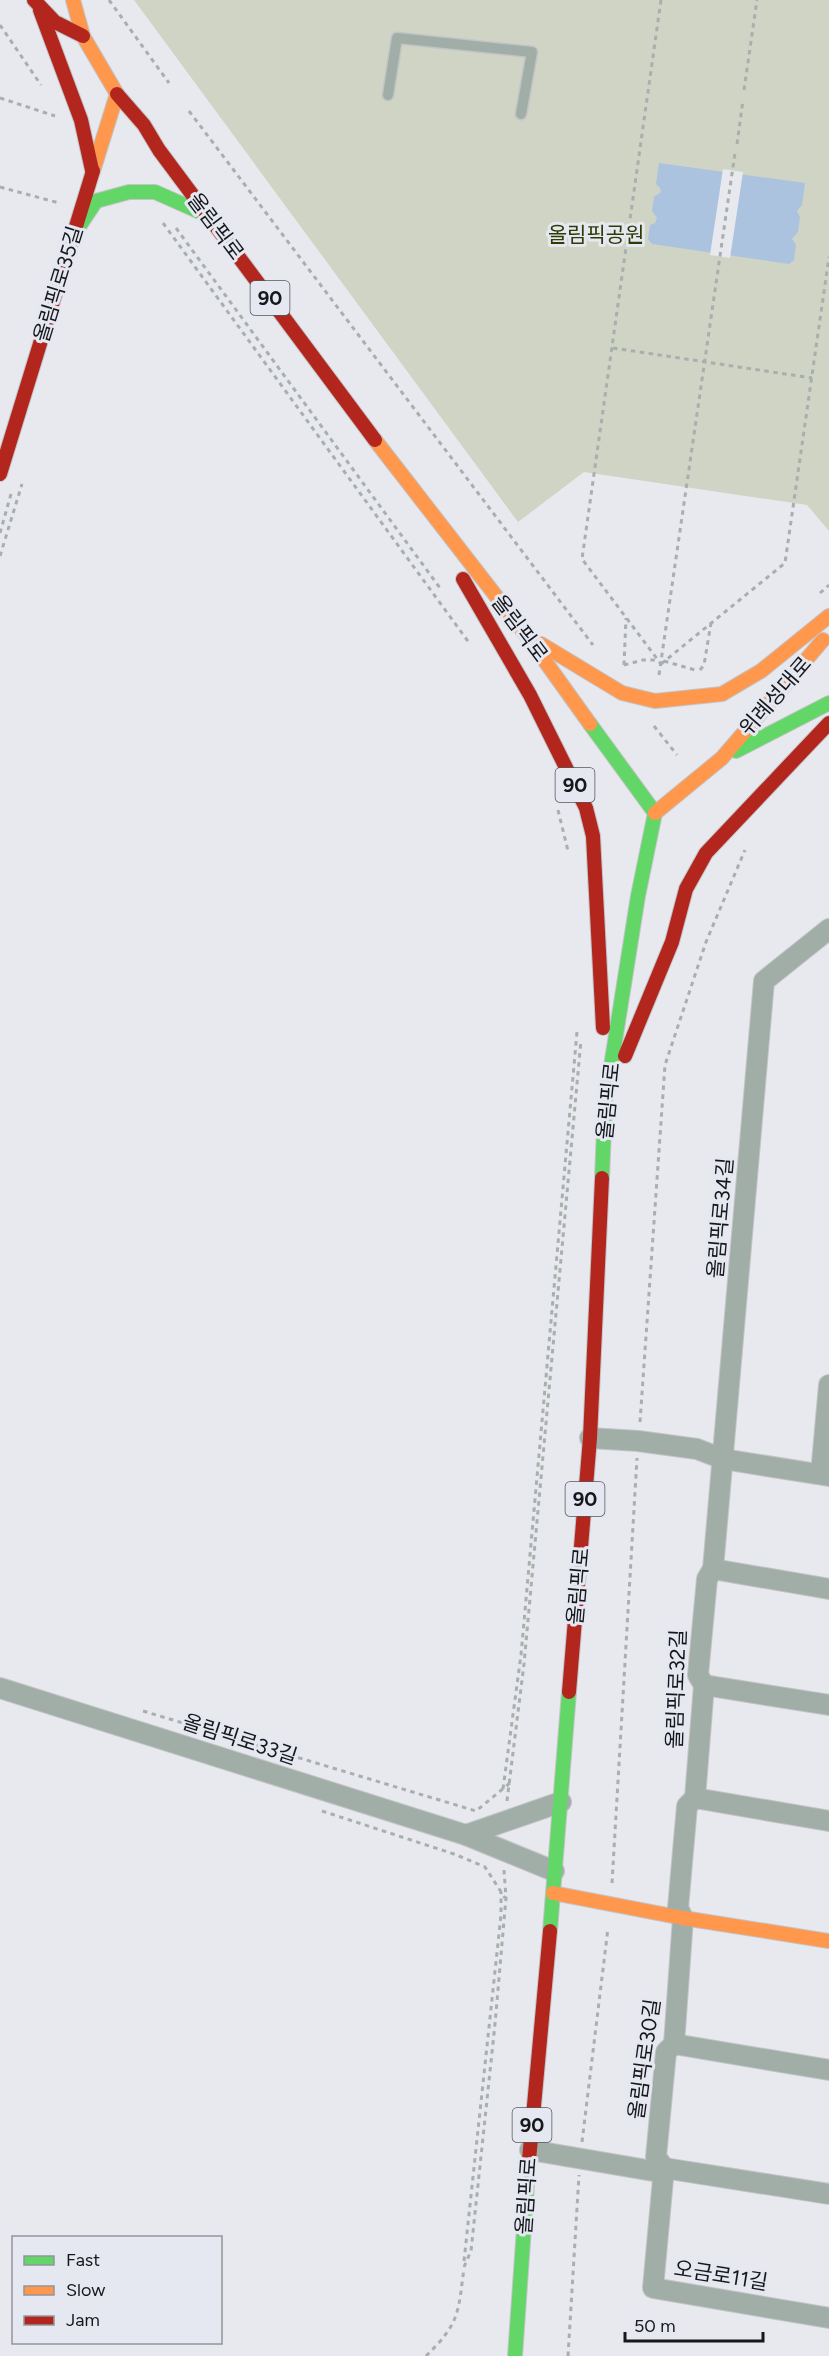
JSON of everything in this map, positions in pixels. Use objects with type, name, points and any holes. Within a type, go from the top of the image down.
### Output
[{"type":"main road","name":"올림픽로","points":[[73,0],[83,36],[117,94],[144,125],[159,150],[421,502],[527,636],[655,813],[638,896],[605,1104],[590,1438],[530,2150],[515,2356]]},
{"type":"main road","points":[[37,5],[54,23],[83,36]]},
{"type":"main road","points":[[37,5],[81,120],[92,170]]},
{"type":"main road","name":"올림픽로35길","points":[[0,474],[7,423],[72,237],[117,94]]},
{"type":"main road","points":[[72,237],[96,201],[129,192],[155,192],[209,216]]},
{"type":"main road","name":"90","points":[[421,502],[475,602],[530,695],[586,808],[593,836],[605,1104]]},
{"type":"main road","points":[[527,636],[622,693],[655,701],[722,694],[761,671],[829,616]]},
{"type":"main road","name":"위례성대로","points":[[655,813],[722,758],[829,633]]},
{"type":"main road","name":"위례성대로","points":[[722,758],[829,704]]},
{"type":"main road","points":[[605,1104],[672,942],[686,889],[706,853],[829,723]]},
{"type":"main road","points":[[553,1893],[683,1918],[829,1941]]},
{"type":"street","name":"올림픽로34길","points":[[723,1459],[764,981],[828,932]]},
{"type":"street","points":[[590,1438],[638,1441],[697,1449],[723,1459],[825,1475],[829,1385]]},
{"type":"street","name":"올림픽로32길","points":[[683,1918],[678,1908],[687,1806],[695,1798],[704,1685],[698,1675],[706,1579],[712,1569],[723,1459]]},
{"type":"street","points":[[712,1569],[829,1589]]},
{"type":"street","points":[[704,1685],[829,1705]]},
{"type":"street","name":"올림픽로33길","points":[[0,1688],[466,1835],[554,1871]]},
{"type":"street","points":[[695,1798],[829,1821]]},
{"type":"street","points":[[466,1835],[561,1802]]},
{"type":"street","name":"올림픽로30길","points":[[664,2168],[656,2157],[666,2052],[675,2044],[683,1918]]},
{"type":"street","points":[[675,2044],[829,2070]]},
{"type":"street","points":[[530,2150],[653,2171],[664,2168],[829,2194]]},
{"type":"street","name":"오금로11길","points":[[664,2168],[653,2288],[829,2318]]},
{"type":"lane","points":[[388,95],[397,38],[532,52],[520,114]]},
{"type":"path","points":[[109,0],[169,83]]},
{"type":"path","points":[[661,0],[582,559],[661,661]]},
{"type":"path","points":[[744,90],[756,0]]},
{"type":"path","points":[[0,25],[46,92]]},
{"type":"path","points":[[0,98],[60,118]]},
{"type":"path","points":[[736,144],[743,100]]},
{"type":"path","points":[[189,111],[594,647]]},
{"type":"path","points":[[661,661],[735,153]]},
{"type":"path","points":[[0,187],[64,205]]},
{"type":"path","points":[[160,218],[473,648]]},
{"type":"path","points":[[174,225],[446,596]]},
{"type":"path","points":[[661,661],[785,563],[829,257]]},
{"type":"path","points":[[613,348],[812,378]]},
{"type":"path","points":[[812,600],[829,585]]},
{"type":"path","points":[[626,617],[624,664],[643,660],[661,661],[708,673]]},
{"type":"path","points":[[689,678],[704,665],[711,623]]},
{"type":"path","points":[[656,730],[677,755]]},
{"type":"path","points":[[555,800],[568,853]]},
{"type":"path","points":[[568,2356],[580,2158],[611,1904],[638,1441],[665,1065],[706,942],[741,857]]},
{"type":"path","points":[[503,1789],[521,1655],[578,1023]]},
{"type":"path","points":[[505,1821],[524,1664],[582,1035]]},
{"type":"path","points":[[136,1709],[476,1811],[510,1783]]},
{"type":"path","points":[[318,1810],[485,1867],[506,1900]]},
{"type":"path","points":[[464,2267],[471,2251],[495,2024],[506,1900],[502,1850]]},
{"type":"path","points":[[426,2356],[445,2338],[458,2314],[501,1915],[501,1891]]},
{"type":"green space","name":"올림픽공원","points":[[134,0],[829,0],[829,531],[807,505],[584,472],[518,522]]},
{"type":"water","points":[[659,163],[805,183],[802,205],[797,211],[800,217],[798,232],[792,239],[796,245],[794,260],[789,264],[652,244],[648,239],[650,225],[655,223],[657,218],[652,211],[654,197],[661,192],[656,184]]},
{"type":"pier","points":[[723,169],[743,172],[730,258],[710,255]]},
{"type":"traffic: fast","points":[[80,225],[96,201],[129,192],[155,192],[209,216]]},
{"type":"traffic: fast","points":[[736,751],[829,703]]},
{"type":"traffic: fast","points":[[590,724],[655,813],[638,896],[605,1104],[602,1178]]},
{"type":"traffic: fast","points":[[550,1931],[569,1692]]},
{"type":"traffic: fast","points":[[515,2356],[528,2171]]},
{"type":"traffic: slow","points":[[73,0],[83,36]]},
{"type":"traffic: slow","points":[[83,36],[117,94],[93,171]]},
{"type":"traffic: slow","points":[[375,440],[527,636],[590,724]]},
{"type":"traffic: slow","points":[[541,644],[622,693],[655,701],[722,694],[761,671],[829,616]]},
{"type":"traffic: slow","points":[[655,813],[722,758],[823,640]]},
{"type":"traffic: slow","points":[[553,1893],[683,1918],[829,1941]]},
{"type":"traffic: jam","points":[[34,0],[55,22],[83,36]]},
{"type":"traffic: jam","points":[[40,10],[81,120],[92,170]]},
{"type":"traffic: jam","points":[[117,94],[144,125],[159,150],[375,440]]},
{"type":"traffic: jam","points":[[0,474],[93,171]]},
{"type":"traffic: jam","points":[[463,579],[530,695],[586,808],[593,836],[603,1028]]},
{"type":"traffic: jam","points":[[625,1056],[672,942],[686,889],[706,853],[829,723]]},
{"type":"traffic: jam","points":[[569,1692],[590,1438],[602,1178]]},
{"type":"traffic: jam","points":[[528,2171],[550,1931]]}]
